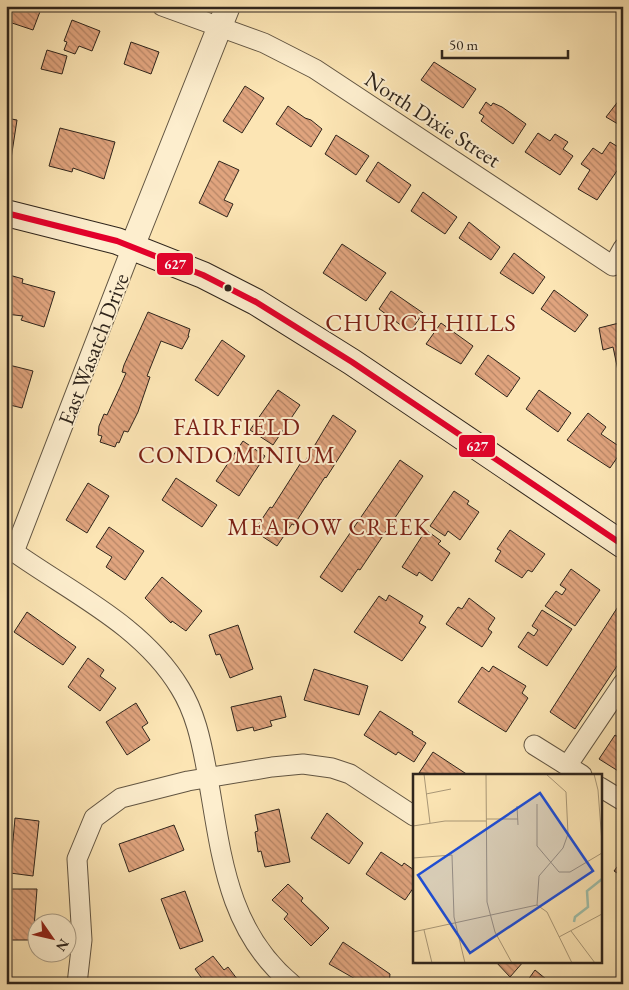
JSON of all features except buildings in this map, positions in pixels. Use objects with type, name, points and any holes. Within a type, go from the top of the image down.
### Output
[{"type":"main road","points":[[6,213],[64,226],[132,247],[203,275],[278,315],[352,362],[623,546]]},
{"type":"street","name":"North Dixie Street","points":[[162,6],[224,16],[264,43],[315,70],[613,266],[623,248]]},
{"type":"street","name":"East Wasatch Drive","points":[[10,555],[224,16]]},
{"type":"street","points":[[10,555],[124,626],[161,660],[180,688],[191,711],[199,735],[226,875],[235,906],[259,949],[273,967],[292,984]]},
{"type":"street","points":[[534,745],[574,770],[623,683]]},
{"type":"street","points":[[77,984],[82,940],[77,859],[94,818],[121,798],[208,778],[291,765],[332,768],[358,778],[413,815]]},
{"type":"street","points":[[602,788],[623,801]]},
{"type":"transit line","name":"627","points":[[6,213],[117,241],[203,275],[256,302],[352,362],[623,545]]},
{"type":"district","name":"CHURCH HILLS","points":[[421,323]]},
{"type":"district","name":"FAIRFIELD CONDOMINIUM","points":[[237,441]]},
{"type":"district","name":"MEADOW CREEK","points":[[329,527]]}]
